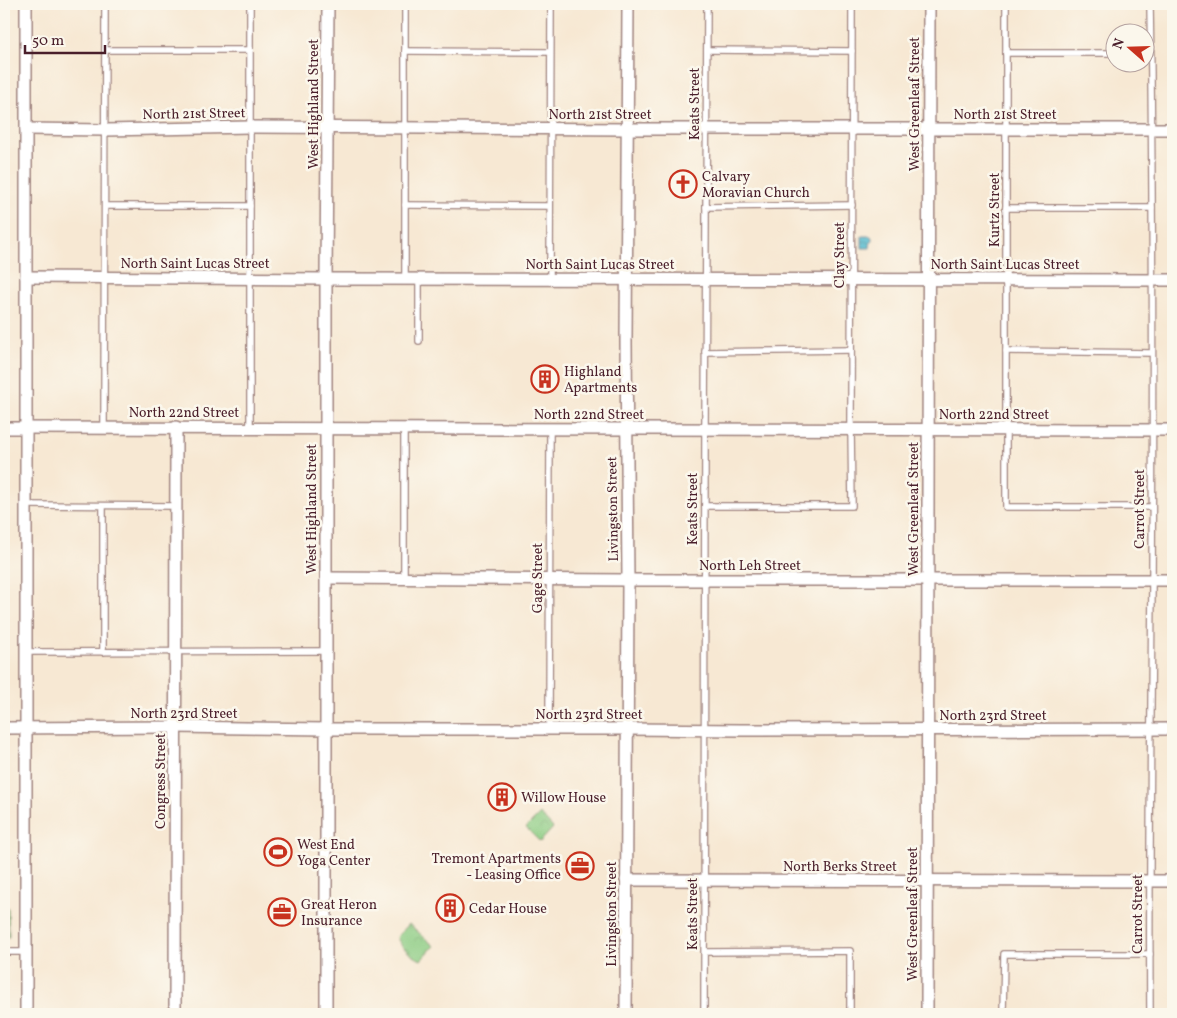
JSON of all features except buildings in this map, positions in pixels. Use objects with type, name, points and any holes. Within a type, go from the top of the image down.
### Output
[{"type":"street","points":[[26,4],[26,1014]]},
{"type":"street","name":"West Highland Street","points":[[326,1014],[328,4]]},
{"type":"street","name":"Livingston Street","points":[[626,1014],[628,4]]},
{"type":"street","name":"West Greenleaf Street","points":[[927,1014],[929,4]]},
{"type":"street","name":"North 21st Street","points":[[26,129],[106,130],[250,127],[1173,129]]},
{"type":"street","name":"North Saint Lucas Street","points":[[26,277],[1173,280]]},
{"type":"street","name":"Congress Street","points":[[175,1014],[176,427]]},
{"type":"street","name":"North 22nd Street","points":[[4,428],[326,427],[1173,430]]},
{"type":"street","name":"North Leh Street","points":[[326,578],[1173,580]]},
{"type":"street","name":"North 23rd Street","points":[[4,728],[1173,730]]},
{"type":"street","name":"North Berks Street","points":[[626,880],[1173,882]]},
{"type":"lane","points":[[104,427],[106,4]]},
{"type":"lane","points":[[250,4],[250,427]]},
{"type":"lane","points":[[405,4],[405,279]]},
{"type":"lane","points":[[550,279],[551,4]]},
{"type":"lane","name":"Keats Street","points":[[704,1014],[704,428],[707,4]]},
{"type":"lane","name":"Clay Street","points":[[705,506],[852,506],[852,4]]},
{"type":"lane","name":"Kurtz Street","points":[[1006,4],[1006,507],[1152,507]]},
{"type":"lane","name":"Carrot Street","points":[[1149,22],[1150,4]]},
{"type":"lane","points":[[106,50],[250,50]]},
{"type":"lane","points":[[707,50],[852,51]]},
{"type":"lane","points":[[405,51],[550,52]]},
{"type":"lane","points":[[1006,53],[1104,53]]},
{"type":"lane","name":"Carrot Street","points":[[1149,72],[1152,208],[1150,1014]]},
{"type":"lane","points":[[405,205],[550,206]]},
{"type":"lane","points":[[105,206],[250,206]]},
{"type":"lane","points":[[706,207],[852,206]]},
{"type":"lane","points":[[1006,208],[1152,208]]},
{"type":"lane","points":[[419,279],[419,341]]},
{"type":"lane","points":[[705,352],[851,350]]},
{"type":"lane","points":[[1006,351],[1152,353]]},
{"type":"lane","points":[[404,428],[404,579]]},
{"type":"lane","name":"Gage Street","points":[[549,729],[550,428]]},
{"type":"lane","points":[[26,505],[176,506]]},
{"type":"lane","points":[[103,506],[103,652]]},
{"type":"lane","points":[[25,652],[326,651]]},
{"type":"lane","points":[[704,952],[850,951],[850,1014]]},
{"type":"lane","points":[[4,952],[26,952]]},
{"type":"lane","points":[[1003,1014],[1004,954],[1150,954]]},
{"type":"green space","points":[[540,814],[553,828],[540,842],[526,828]]},
{"type":"green space","points":[[4,908],[8,908],[9,937],[4,937]]},
{"type":"green space","points":[[409,924],[434,946],[421,960],[407,951],[397,937]]},
{"type":"water","points":[[862,236],[871,236],[870,248],[862,248]]},
{"type":"place","name":"Calvary Moravian Church","points":[[683,184]]},
{"type":"place","name":"Highland Apartments","points":[[545,379]]},
{"type":"place","name":"Willow House","points":[[502,797]]},
{"type":"place","name":"West End Yoga Center","points":[[278,852]]},
{"type":"place","name":"Tremont Apartments - Leasing Office","points":[[580,866]]},
{"type":"place","name":"Cedar House","points":[[450,908]]},
{"type":"place","name":"Great Heron Insurance","points":[[282,912]]}]
